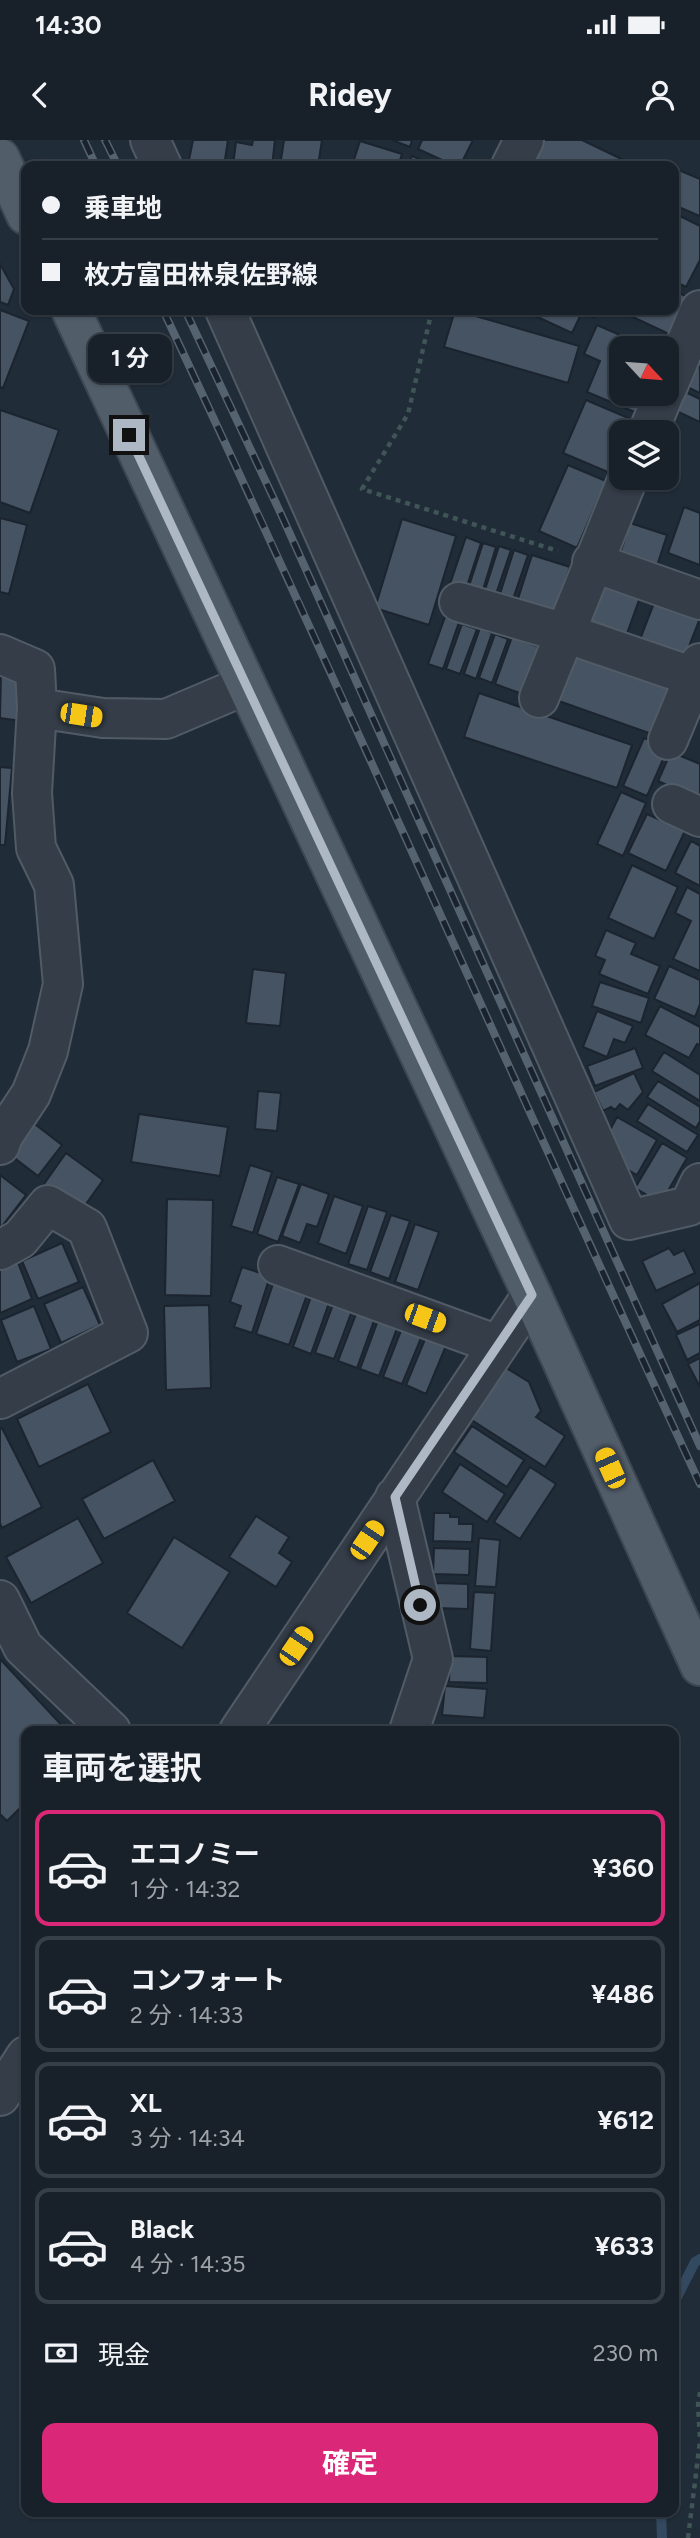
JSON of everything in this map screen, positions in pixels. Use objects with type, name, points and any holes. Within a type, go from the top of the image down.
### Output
[{"type":"main road","points":[[0,158],[21,204]]},
{"type":"main road","points":[[73,315],[532,1295],[700,1666]]},
{"type":"street","points":[[150,140],[160,161]]},
{"type":"street","points":[[514,161],[524,140]]},
{"type":"street","points":[[679,360],[700,310]]},
{"type":"street","points":[[227,315],[629,1220],[696,1206]]},
{"type":"street","points":[[539,698],[623,490]]},
{"type":"street","points":[[592,562],[700,600]]},
{"type":"street","points":[[459,602],[697,670],[668,740]]},
{"type":"street","points":[[0,654],[35,669],[37,708],[32,793],[36,848],[54,884],[63,984],[43,1061],[31,1094],[3,1136],[0,1145]]},
{"type":"street","points":[[37,708],[103,718],[166,719],[246,685]]},
{"type":"street","points":[[0,1250],[20,1240],[48,1205],[87,1228],[128,1333],[3,1388]]},
{"type":"street","points":[[278,1265],[498,1345]]},
{"type":"street","points":[[242,1726],[532,1295]]},
{"type":"street","points":[[395,1497],[433,1659],[411,1726]]},
{"type":"street","points":[[0,1600],[23,1647],[106,1726]]},
{"type":"street","points":[[0,2096],[21,2064]]},
{"type":"path","points":[[431,315],[408,414],[362,489],[592,562]]},
{"type":"path","points":[[688,2538],[700,2440],[700,2392]]},
{"type":"building","points":[[193,140],[228,140],[225,161],[189,160]]},
{"type":"building","points":[[253,140],[275,140],[273,161],[234,161],[236,142],[252,145]]},
{"type":"building","points":[[284,140],[322,140],[319,161],[281,161]]},
{"type":"building","points":[[392,140],[412,140],[410,147]]},
{"type":"building","points":[[422,140],[473,140],[462,161],[444,161],[418,149]]},
{"type":"building","points":[[539,140],[582,140],[626,161],[529,161]]},
{"type":"building","points":[[360,141],[402,154],[400,161],[354,161]]},
{"type":"building","points":[[412,156],[424,161],[410,161]]},
{"type":"building","points":[[679,170],[700,179],[700,216],[679,207]]},
{"type":"building","points":[[679,216],[700,226],[700,260],[686,287],[679,284]]},
{"type":"building","points":[[0,264],[14,289],[8,305],[0,302]]},
{"type":"building","points":[[679,293],[689,298],[671,335],[629,315],[679,315]]},
{"type":"building","points":[[0,310],[29,321],[3,388],[0,387]]},
{"type":"building","points":[[454,315],[472,315],[579,346],[568,383],[444,347]]},
{"type":"building","points":[[533,315],[581,315],[572,333]]},
{"type":"building","points":[[597,325],[622,336],[609,336],[609,401],[587,392],[600,361],[584,354]]},
{"type":"building","points":[[686,361],[700,368],[700,393],[679,383]]},
{"type":"building","points":[[679,389],[700,399],[700,422],[668,407],[679,406]]},
{"type":"building","points":[[586,400],[633,420],[609,420],[609,473],[563,453]]},
{"type":"building","points":[[620,406],[640,406],[637,413]]},
{"type":"building","points":[[0,410],[59,430],[30,513],[0,502]]},
{"type":"building","points":[[568,465],[606,481],[577,548],[539,531]]},
{"type":"building","points":[[684,507],[700,513],[700,565],[668,553]]},
{"type":"building","points":[[0,518],[27,525],[9,594],[0,592]]},
{"type":"building","points":[[402,519],[456,536],[429,625],[375,608]]},
{"type":"building","points":[[630,523],[667,535],[655,572],[618,560]]},
{"type":"building","points":[[466,537],[481,543],[466,589],[450,584]]},
{"type":"building","points":[[483,543],[496,547],[482,593],[468,589]]},
{"type":"building","points":[[499,546],[511,550],[495,597],[484,593]]},
{"type":"building","points":[[514,550],[528,555],[512,602],[499,597]]},
{"type":"building","points":[[532,555],[570,567],[553,616],[516,605]]},
{"type":"building","points":[[602,575],[643,589],[625,639],[584,625]]},
{"type":"building","points":[[658,593],[700,618],[684,659],[639,642]]},
{"type":"building","points":[[445,617],[459,622],[443,669],[428,664]]},
{"type":"building","points":[[462,624],[477,629],[460,674],[446,669]]},
{"type":"building","points":[[480,628],[492,633],[476,679],[464,674]]},
{"type":"building","points":[[495,634],[508,639],[492,683],[479,678]]},
{"type":"building","points":[[512,637],[545,649],[528,696],[495,684]]},
{"type":"building","points":[[573,654],[677,690],[660,737],[556,700]]},
{"type":"building","points":[[1,670],[29,674],[21,721],[0,718]]},
{"type":"building","points":[[479,693],[632,745],[617,788],[464,737]]},
{"type":"building","points":[[644,738],[668,748],[647,796],[623,786]]},
{"type":"building","points":[[671,752],[700,764],[700,800],[658,781]]},
{"type":"building","points":[[0,767],[12,768],[5,845],[0,845]]},
{"type":"building","points":[[621,792],[646,803],[623,856],[597,844]]},
{"type":"building","points":[[647,814],[685,831],[666,871],[628,853]]},
{"type":"building","points":[[691,841],[700,846],[700,886],[675,873]]},
{"type":"building","points":[[632,865],[678,887],[654,939],[608,918]]},
{"type":"building","points":[[687,887],[700,894],[700,971],[673,959],[691,921],[675,913]]},
{"type":"building","points":[[606,930],[636,943],[631,954],[660,966],[648,994],[599,974],[605,960],[595,956]]},
{"type":"building","points":[[669,966],[700,980],[700,1004],[695,1017],[654,999]]},
{"type":"building","points":[[253,969],[286,973],[280,1026],[246,1023]]},
{"type":"building","points":[[600,982],[649,998],[641,1023],[592,1006]]},
{"type":"building","points":[[660,1006],[700,1027],[700,1045],[697,1044],[689,1058],[645,1035]]},
{"type":"building","points":[[597,1011],[633,1026],[625,1043],[614,1039],[607,1057],[583,1047]]},
{"type":"building","points":[[635,1048],[643,1068],[595,1086],[587,1066]]},
{"type":"building","points":[[664,1052],[700,1075],[700,1101],[652,1071]]},
{"type":"building","points":[[634,1073],[643,1092],[628,1110],[620,1104],[615,1110],[611,1107],[603,1111],[594,1092]]},
{"type":"building","points":[[658,1081],[700,1107],[700,1121],[696,1128],[647,1097]]},
{"type":"building","points":[[258,1091],[281,1093],[277,1131],[255,1129]]},
{"type":"building","points":[[648,1104],[698,1135],[687,1152],[637,1121]]},
{"type":"building","points":[[139,1114],[228,1127],[220,1176],[131,1162]]},
{"type":"building","points":[[617,1117],[657,1140],[637,1175],[616,1163],[604,1141]]},
{"type":"building","points":[[32,1122],[62,1145],[38,1176],[8,1153]]},
{"type":"building","points":[[662,1143],[687,1158],[661,1203],[635,1188]]},
{"type":"building","points":[[66,1153],[103,1180],[81,1211],[44,1184]]},
{"type":"building","points":[[250,1165],[272,1172],[253,1233],[231,1226]]},
{"type":"building","points":[[0,1175],[26,1195],[0,1229]]},
{"type":"building","points":[[277,1177],[299,1184],[278,1242],[257,1234]]},
{"type":"building","points":[[301,1184],[329,1194],[317,1227],[307,1224],[300,1243],[282,1236]]},
{"type":"building","points":[[334,1196],[363,1206],[346,1254],[318,1243]]},
{"type":"building","points":[[167,1199],[213,1200],[211,1296],[165,1295]]},
{"type":"building","points":[[368,1206],[387,1212],[367,1270],[348,1264]]},
{"type":"building","points":[[391,1215],[410,1221],[389,1279],[370,1272]]},
{"type":"building","points":[[415,1224],[439,1232],[418,1290],[395,1282]]},
{"type":"building","points":[[62,1243],[79,1282],[38,1299],[22,1261]]},
{"type":"building","points":[[669,1248],[674,1255],[684,1250],[695,1273],[656,1291],[642,1261]]},
{"type":"building","points":[[17,1260],[32,1299],[0,1313],[0,1268]]},
{"type":"building","points":[[242,1267],[270,1276],[252,1333],[234,1327],[241,1306],[230,1302]]},
{"type":"building","points":[[274,1281],[308,1292],[289,1345],[256,1334]]},
{"type":"building","points":[[700,1283],[700,1320],[677,1332],[662,1304]]},
{"type":"building","points":[[83,1287],[100,1325],[61,1343],[44,1304]]},
{"type":"building","points":[[312,1294],[330,1300],[311,1354],[293,1347]]},
{"type":"building","points":[[334,1302],[353,1308],[334,1359],[315,1353]]},
{"type":"building","points":[[209,1305],[211,1388],[166,1390],[164,1306]]},
{"type":"building","points":[[34,1306],[51,1349],[17,1362],[1,1320]]},
{"type":"building","points":[[358,1309],[376,1315],[357,1368],[338,1361]]},
{"type":"building","points":[[380,1315],[399,1323],[379,1376],[360,1369]]},
{"type":"building","points":[[404,1323],[424,1331],[402,1384],[383,1377]]},
{"type":"building","points":[[700,1324],[700,1353],[687,1360],[676,1335]]},
{"type":"building","points":[[428,1332],[448,1341],[426,1394],[406,1385]]},
{"type":"building","points":[[700,1358],[700,1387],[688,1364]]},
{"type":"building","points":[[500,1364],[529,1382],[541,1411],[536,1417],[565,1436],[545,1467],[467,1417]]},
{"type":"building","points":[[88,1384],[111,1432],[39,1467],[17,1419]]},
{"type":"building","points":[[472,1426],[524,1460],[507,1487],[454,1452]]},
{"type":"building","points":[[2,1428],[42,1507],[2,1528],[0,1429]]},
{"type":"building","points":[[153,1460],[175,1501],[104,1539],[82,1499]]},
{"type":"building","points":[[460,1464],[505,1494],[487,1522],[442,1492]]},
{"type":"building","points":[[530,1467],[556,1484],[520,1539],[494,1522]]},
{"type":"building","points":[[434,1513],[450,1513],[450,1517],[459,1517],[459,1524],[473,1524],[472,1542],[433,1541]]},
{"type":"building","points":[[256,1516],[289,1537],[279,1553],[292,1562],[276,1587],[229,1557]]},
{"type":"building","points":[[78,1518],[103,1563],[31,1603],[6,1557]]},
{"type":"building","points":[[174,1537],[230,1572],[182,1648],[127,1613]]},
{"type":"building","points":[[479,1538],[500,1540],[496,1587],[475,1586]]},
{"type":"building","points":[[434,1548],[470,1549],[469,1575],[433,1574]]},
{"type":"building","points":[[436,1583],[468,1584],[468,1609],[435,1608]]},
{"type":"building","points":[[474,1592],[495,1593],[491,1651],[470,1649]]},
{"type":"building","points":[[450,1656],[487,1657],[487,1683],[449,1682]]},
{"type":"building","points":[[0,1659],[62,1726],[21,1726],[21,1807],[7,1821],[0,1814]]},
{"type":"building","points":[[445,1686],[487,1689],[484,1718],[442,1715]]},
{"type":"waterway","points":[[679,2293],[695,2262],[700,2259]]},
{"type":"waterway","points":[[661,2517],[662,2538]]},
{"type":"railway","points":[[84,140],[94,161]]},
{"type":"railway","points":[[105,140],[116,161]]},
{"type":"railway","points":[[165,315],[700,1484]]},
{"type":"railway","points":[[187,315],[281,514],[700,1446]]},
{"type":"route","points":[[129,435],[532,1295],[395,1497],[420,1605]]}]
